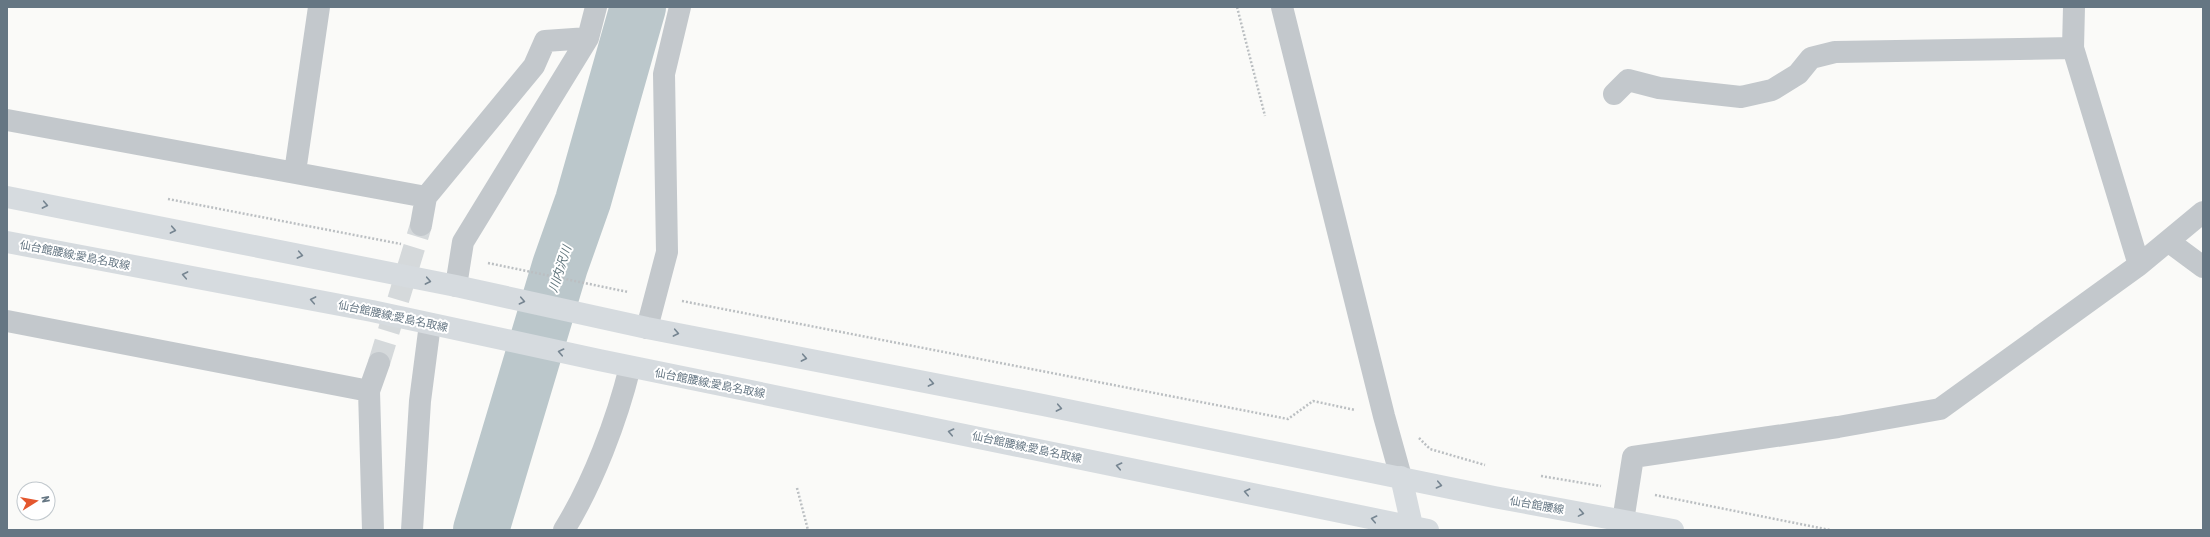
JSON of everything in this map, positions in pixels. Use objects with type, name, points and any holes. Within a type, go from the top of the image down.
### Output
[{"type":"main road","points":[[7,197],[456,286],[647,328],[1401,477],[1418,529]]},
{"type":"main road","name":"仙台館腰線;愛島名取線","points":[[7,242],[372,311],[630,367],[1418,529]]},
{"type":"main road","name":"仙台館腰線","points":[[1401,477],[1673,530]]},
{"type":"street","points":[[295,172],[319,7]]},
{"type":"street","points":[[456,286],[463,242],[588,38],[596,7]]},
{"type":"street","points":[[647,328],[667,252],[664,74],[680,7]]},
{"type":"street","points":[[1282,7],[1384,416],[1401,477]]},
{"type":"street","points":[[2074,7],[2073,48],[2139,265]]},
{"type":"street","points":[[421,225],[426,197],[534,66],[545,41],[588,38]]},
{"type":"street","points":[[1614,94],[1628,80],[1659,88],[1741,97],[1772,90],[1798,74],[1811,58],[1835,52],[2073,48]]},
{"type":"street","points":[[7,120],[426,197]]},
{"type":"street","points":[[1623,521],[1633,457],[1838,427],[1940,409],[2139,265],[2203,212]]},
{"type":"street","points":[[2168,241],[2203,267]]},
{"type":"street","points":[[7,321],[370,391]]},
{"type":"street","points":[[412,530],[420,401],[430,324]]},
{"type":"street","points":[[373,530],[370,391],[379,363]]},
{"type":"street","points":[[564,530],[580,504],[622,399],[630,367]]},
{"type":"path","points":[[1237,7],[1265,116]]},
{"type":"path","points":[[163,198],[406,245]]},
{"type":"path","points":[[460,256],[619,290],[655,295],[1288,419],[1314,401],[1356,410]]},
{"type":"path","points":[[1417,436],[1430,449],[1488,466]]},
{"type":"path","points":[[1534,474],[1628,490],[1830,530]]},
{"type":"path","points":[[797,488],[808,530]]},
{"type":"waterway","name":"川内沢川","points":[[481,530],[560,266],[583,201],[638,7]]},
{"type":"tunnel","points":[[379,363],[421,225]]}]
